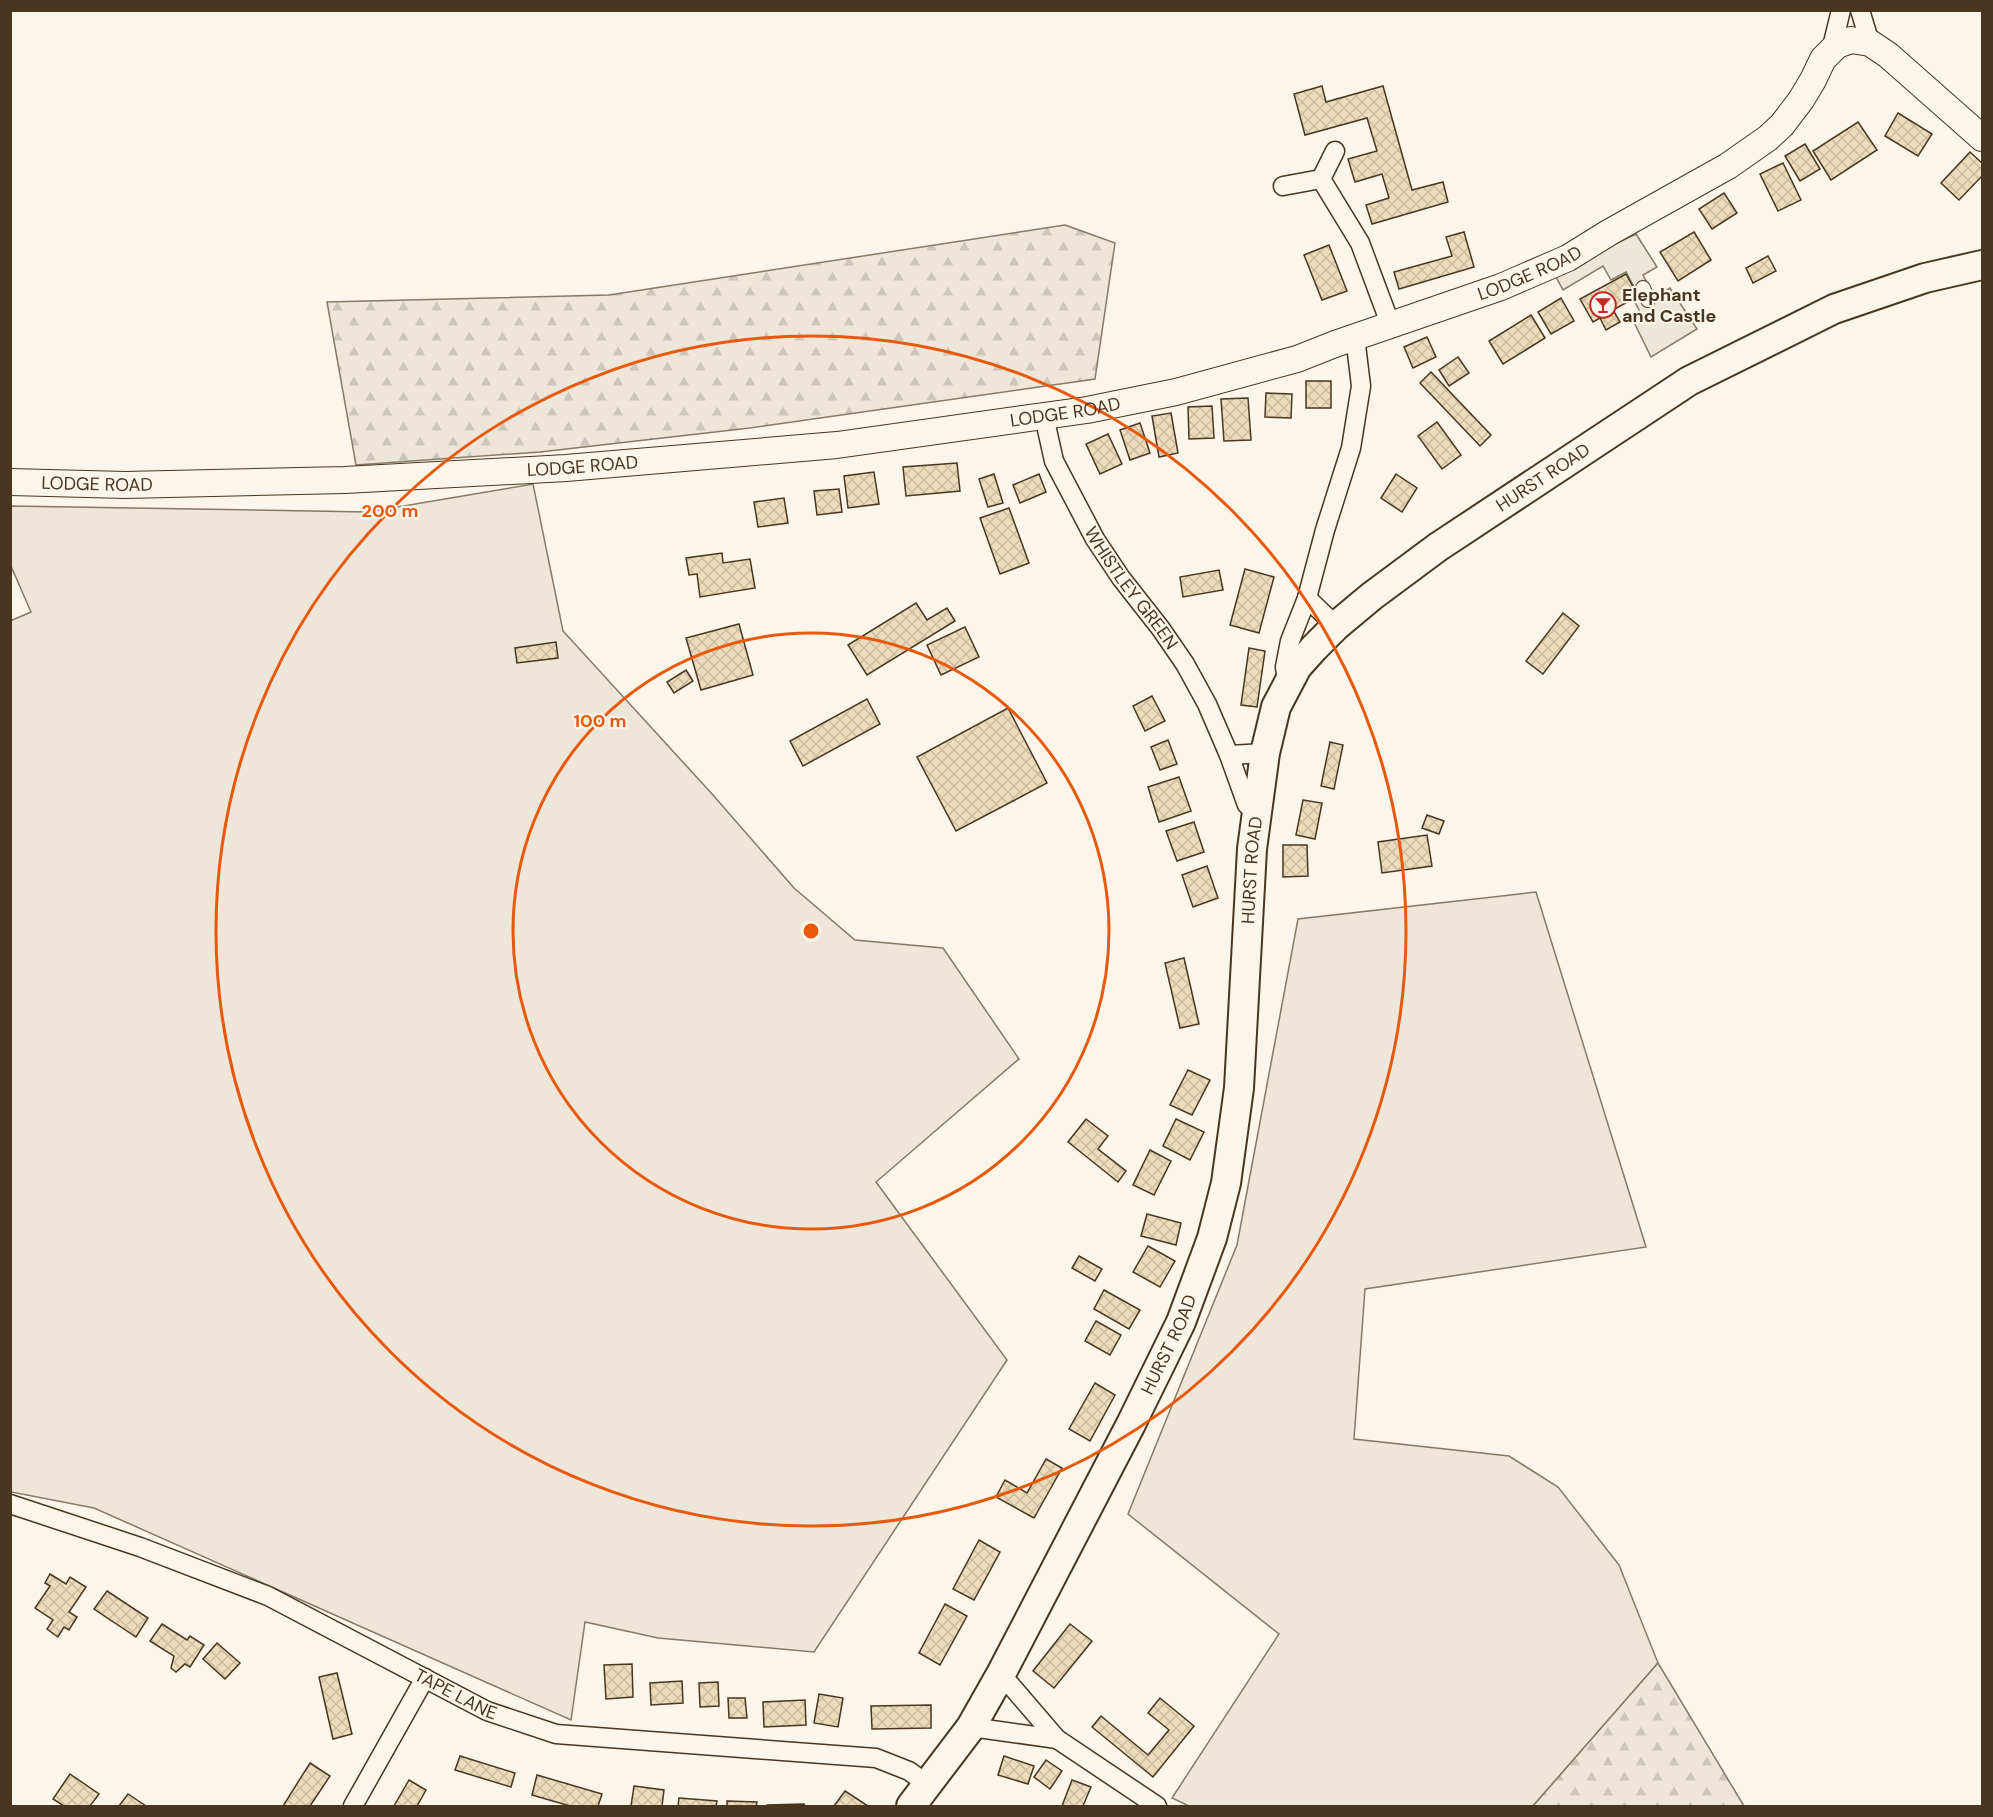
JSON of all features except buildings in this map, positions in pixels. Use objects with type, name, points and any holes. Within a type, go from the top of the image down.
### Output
[{"type":"main road","points":[[1831,51],[1837,45],[1851,40],[1870,43],[1888,55],[1983,138]]},
{"type":"main road","name":"LODGE ROAD","points":[[10,482],[125,485],[310,481],[555,468],[837,445],[1087,410],[1208,384],[1297,359],[1501,287],[1568,258],[1637,216],[1728,166],[1768,138],[1782,125],[1813,80],[1823,59],[1831,51]]},
{"type":"main road","name":"HURST ROAD","points":[[911,1806],[971,1727],[1001,1674],[1131,1424],[1181,1322],[1212,1238],[1226,1183],[1239,1088],[1252,849],[1265,753],[1276,707],[1297,667],[1336,626],[1438,547],[1689,381],[1834,309],[1925,278],[1983,265]]},
{"type":"street","points":[[1831,51],[1841,10]]},
{"type":"street","points":[[1860,10],[1870,43]]},
{"type":"street","points":[[1321,179],[1335,151]]},
{"type":"street","points":[[1321,179],[1360,243],[1391,326]]},
{"type":"street","points":[[1284,186],[1321,179]]},
{"type":"street","points":[[1287,684],[1285,667],[1290,641],[1307,598],[1324,530],[1351,448],[1361,386],[1355,337]]},
{"type":"street","name":"WHISTLEY GREEN","points":[[1044,416],[1054,461],[1095,539],[1120,578],[1161,629],[1185,664],[1207,704],[1247,805],[1257,812]]},
{"type":"street","points":[[1307,598],[1336,626]]},
{"type":"street","points":[[1229,755],[1265,753]]},
{"type":"street","name":"TAPE LANE","points":[[10,1504],[140,1547],[268,1596],[487,1711],[556,1734],[876,1758],[909,1771],[927,1784]]},
{"type":"street","points":[[1001,1674],[1057,1739],[1157,1806]]},
{"type":"street","points":[[353,1806],[425,1678]]},
{"type":"street","points":[[971,1727],[1057,1739]]},
{"type":"green space","points":[[1065,225],[1115,243],[1095,379],[750,428],[540,452],[356,465],[327,302],[609,295]]},
{"type":"green space","points":[[533,484],[563,631],[713,795],[794,888],[855,940],[943,948],[1019,1059],[876,1182],[1007,1360],[814,1652],[658,1638],[585,1622],[571,1720],[94,1508],[11,1492],[10,621],[31,612],[11,566],[11,506],[368,512]]},
{"type":"green space","points":[[1536,892],[1646,1247],[1365,1289],[1354,1439],[1509,1456],[1558,1487],[1619,1565],[1658,1663],[1533,1806],[1189,1806],[1172,1798],[1279,1634],[1128,1514],[1237,1245],[1298,919]]},
{"type":"green space","points":[[1658,1663],[1744,1806],[1533,1806]]},
{"type":"shaded area","points":[[1636,234],[1657,267],[1643,275],[1649,286],[1638,294],[1626,272],[1611,280],[1603,266],[1563,290],[1554,273]]},
{"type":"shaded area","points":[[1670,288],[1697,329],[1651,357],[1632,318],[1641,314],[1634,300],[1653,291],[1657,296]]},
{"type":"place","name":"Elephant and Castle","points":[[1603,305]]}]
